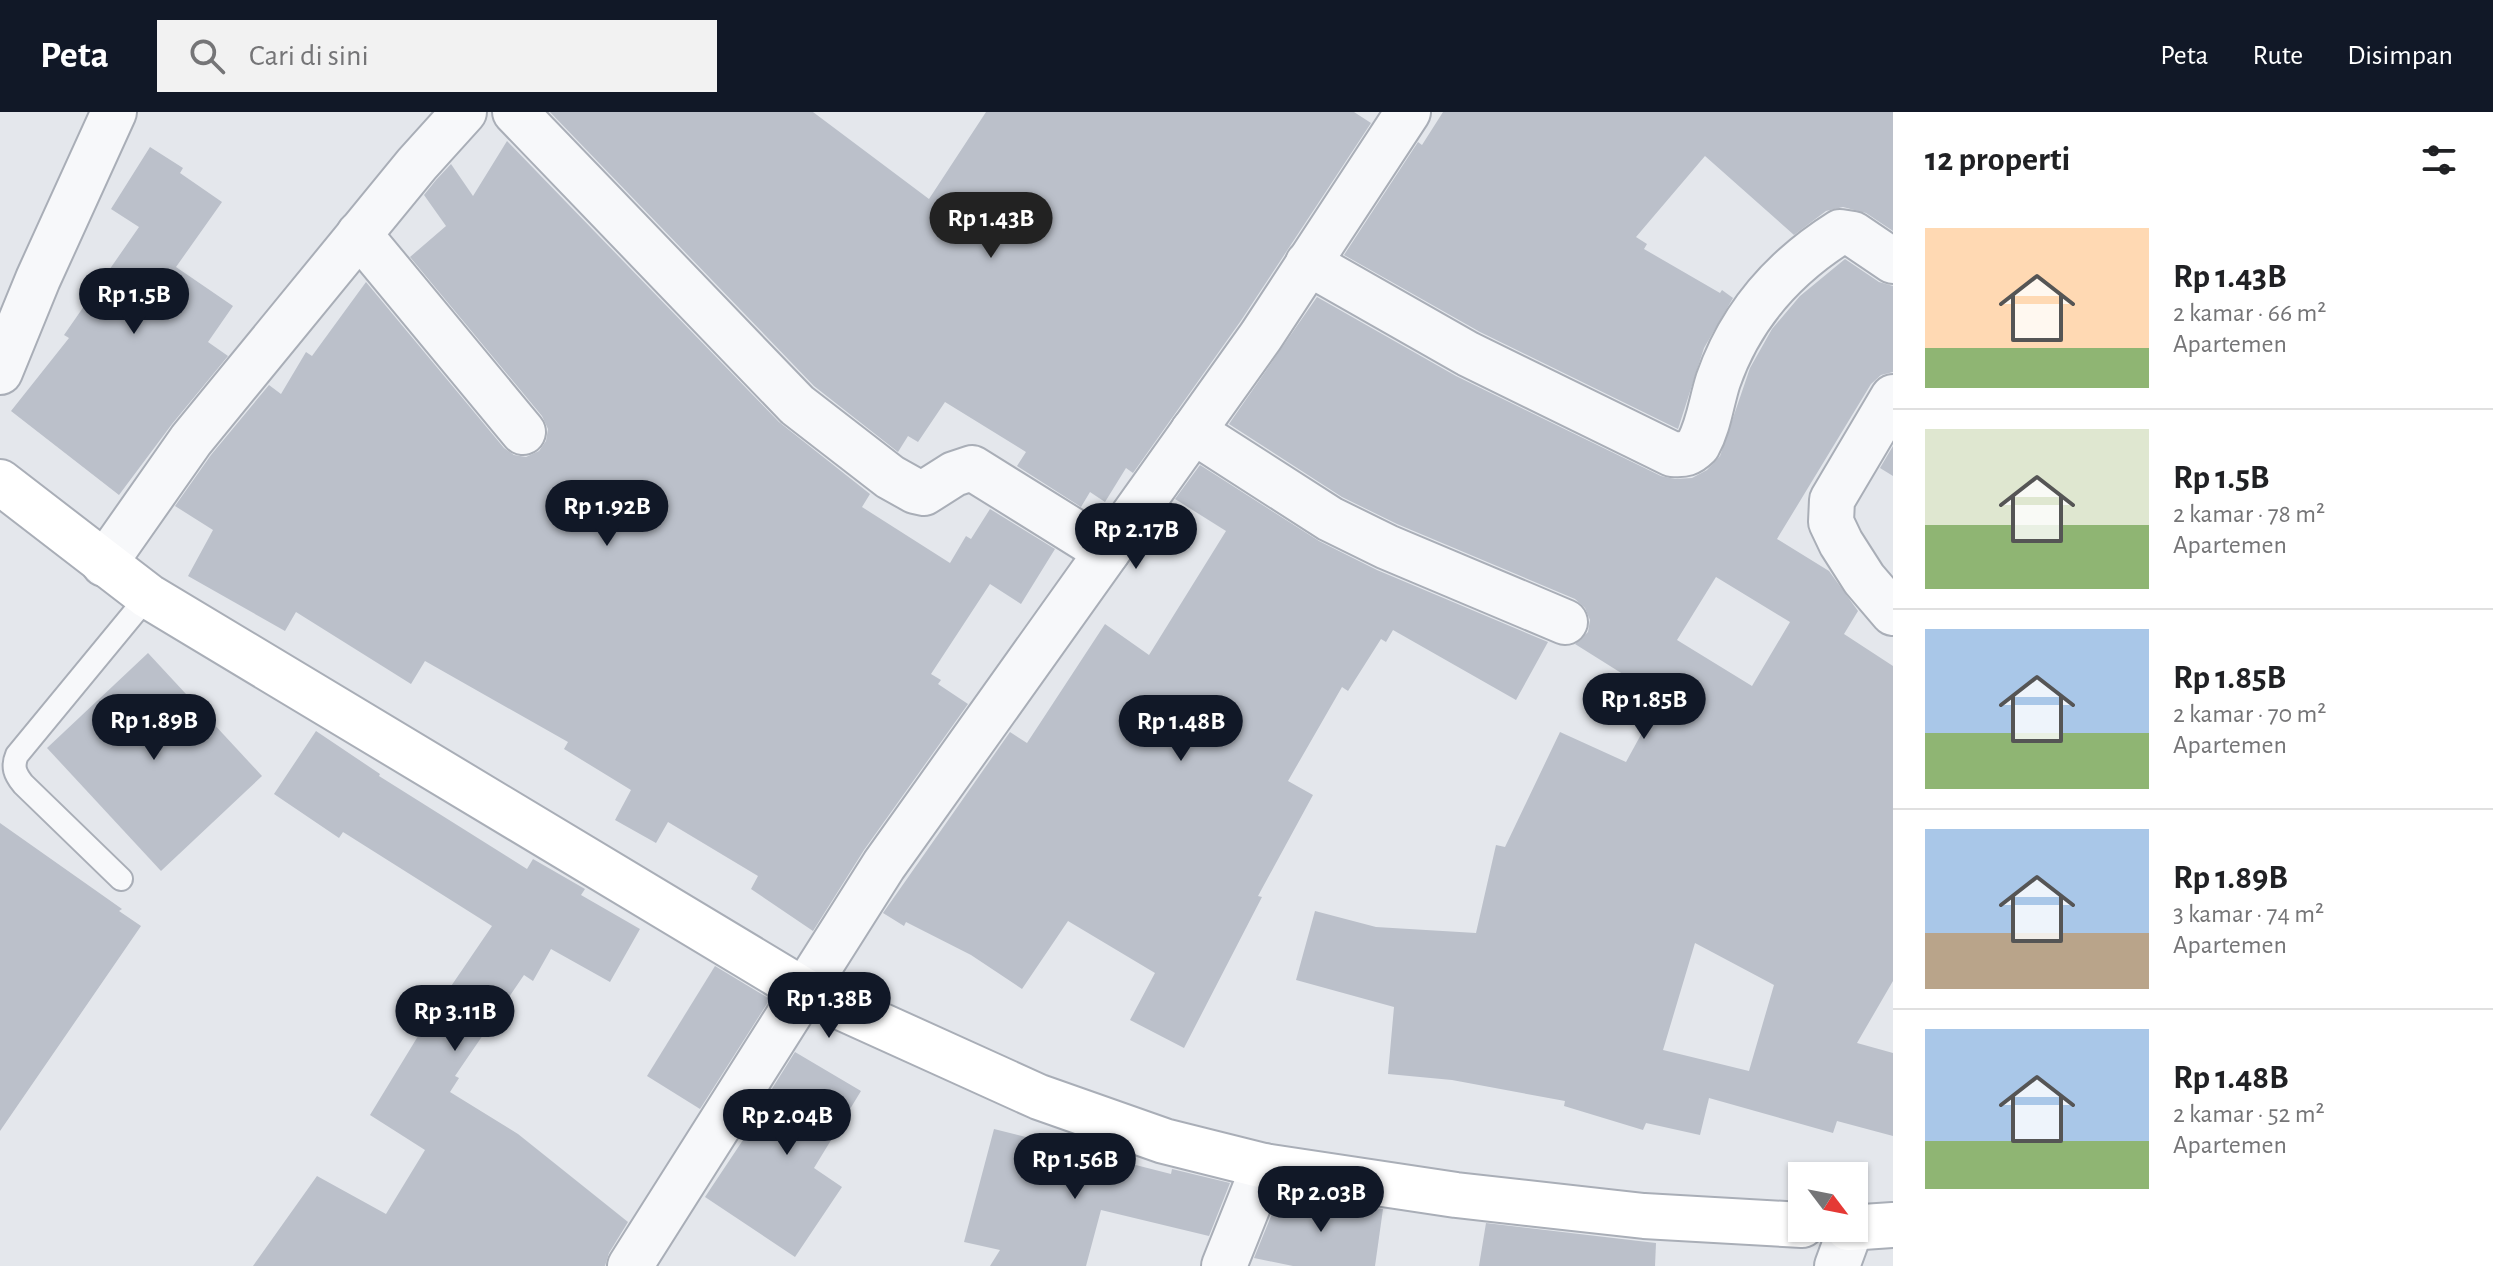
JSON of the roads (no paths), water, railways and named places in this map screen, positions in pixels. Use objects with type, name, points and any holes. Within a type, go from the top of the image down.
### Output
[{"type":"street","points":[[0,372],[38,279],[114,112]]},
{"type":"street","points":[[104,564],[191,440],[359,234],[464,112]]},
{"type":"street","points":[[515,112],[797,405],[890,477],[924,493],[954,474],[972,468],[1107,552]]},
{"type":"street","points":[[630,1266],[884,865],[1261,336],[1408,112]]},
{"type":"street","points":[[1308,263],[1468,354],[1672,454],[1681,455],[1689,454],[1698,445],[1730,352],[1750,315],[1783,274],[1840,232],[1853,234],[1893,261]]},
{"type":"street","points":[[359,234],[523,432]]},
{"type":"street","points":[[1893,397],[1832,500],[1831,522],[1864,579],[1893,613]]},
{"type":"street","points":[[1193,431],[1330,519],[1387,547],[1565,622]]},
{"type":"street","points":[[0,482],[148,596],[805,991],[1039,1097],[1164,1141],[1264,1166],[1456,1195],[1628,1214],[1788,1224]]},
{"type":"street","points":[[1224,1266],[1264,1166]]},
{"type":"street","points":[[1868,1227],[1893,1225]]},
{"type":"street","points":[[1837,1266],[1845,1242]]},
{"type":"lane","points":[[121,879],[23,784],[16,775],[14,765],[17,755],[148,596]]}]
